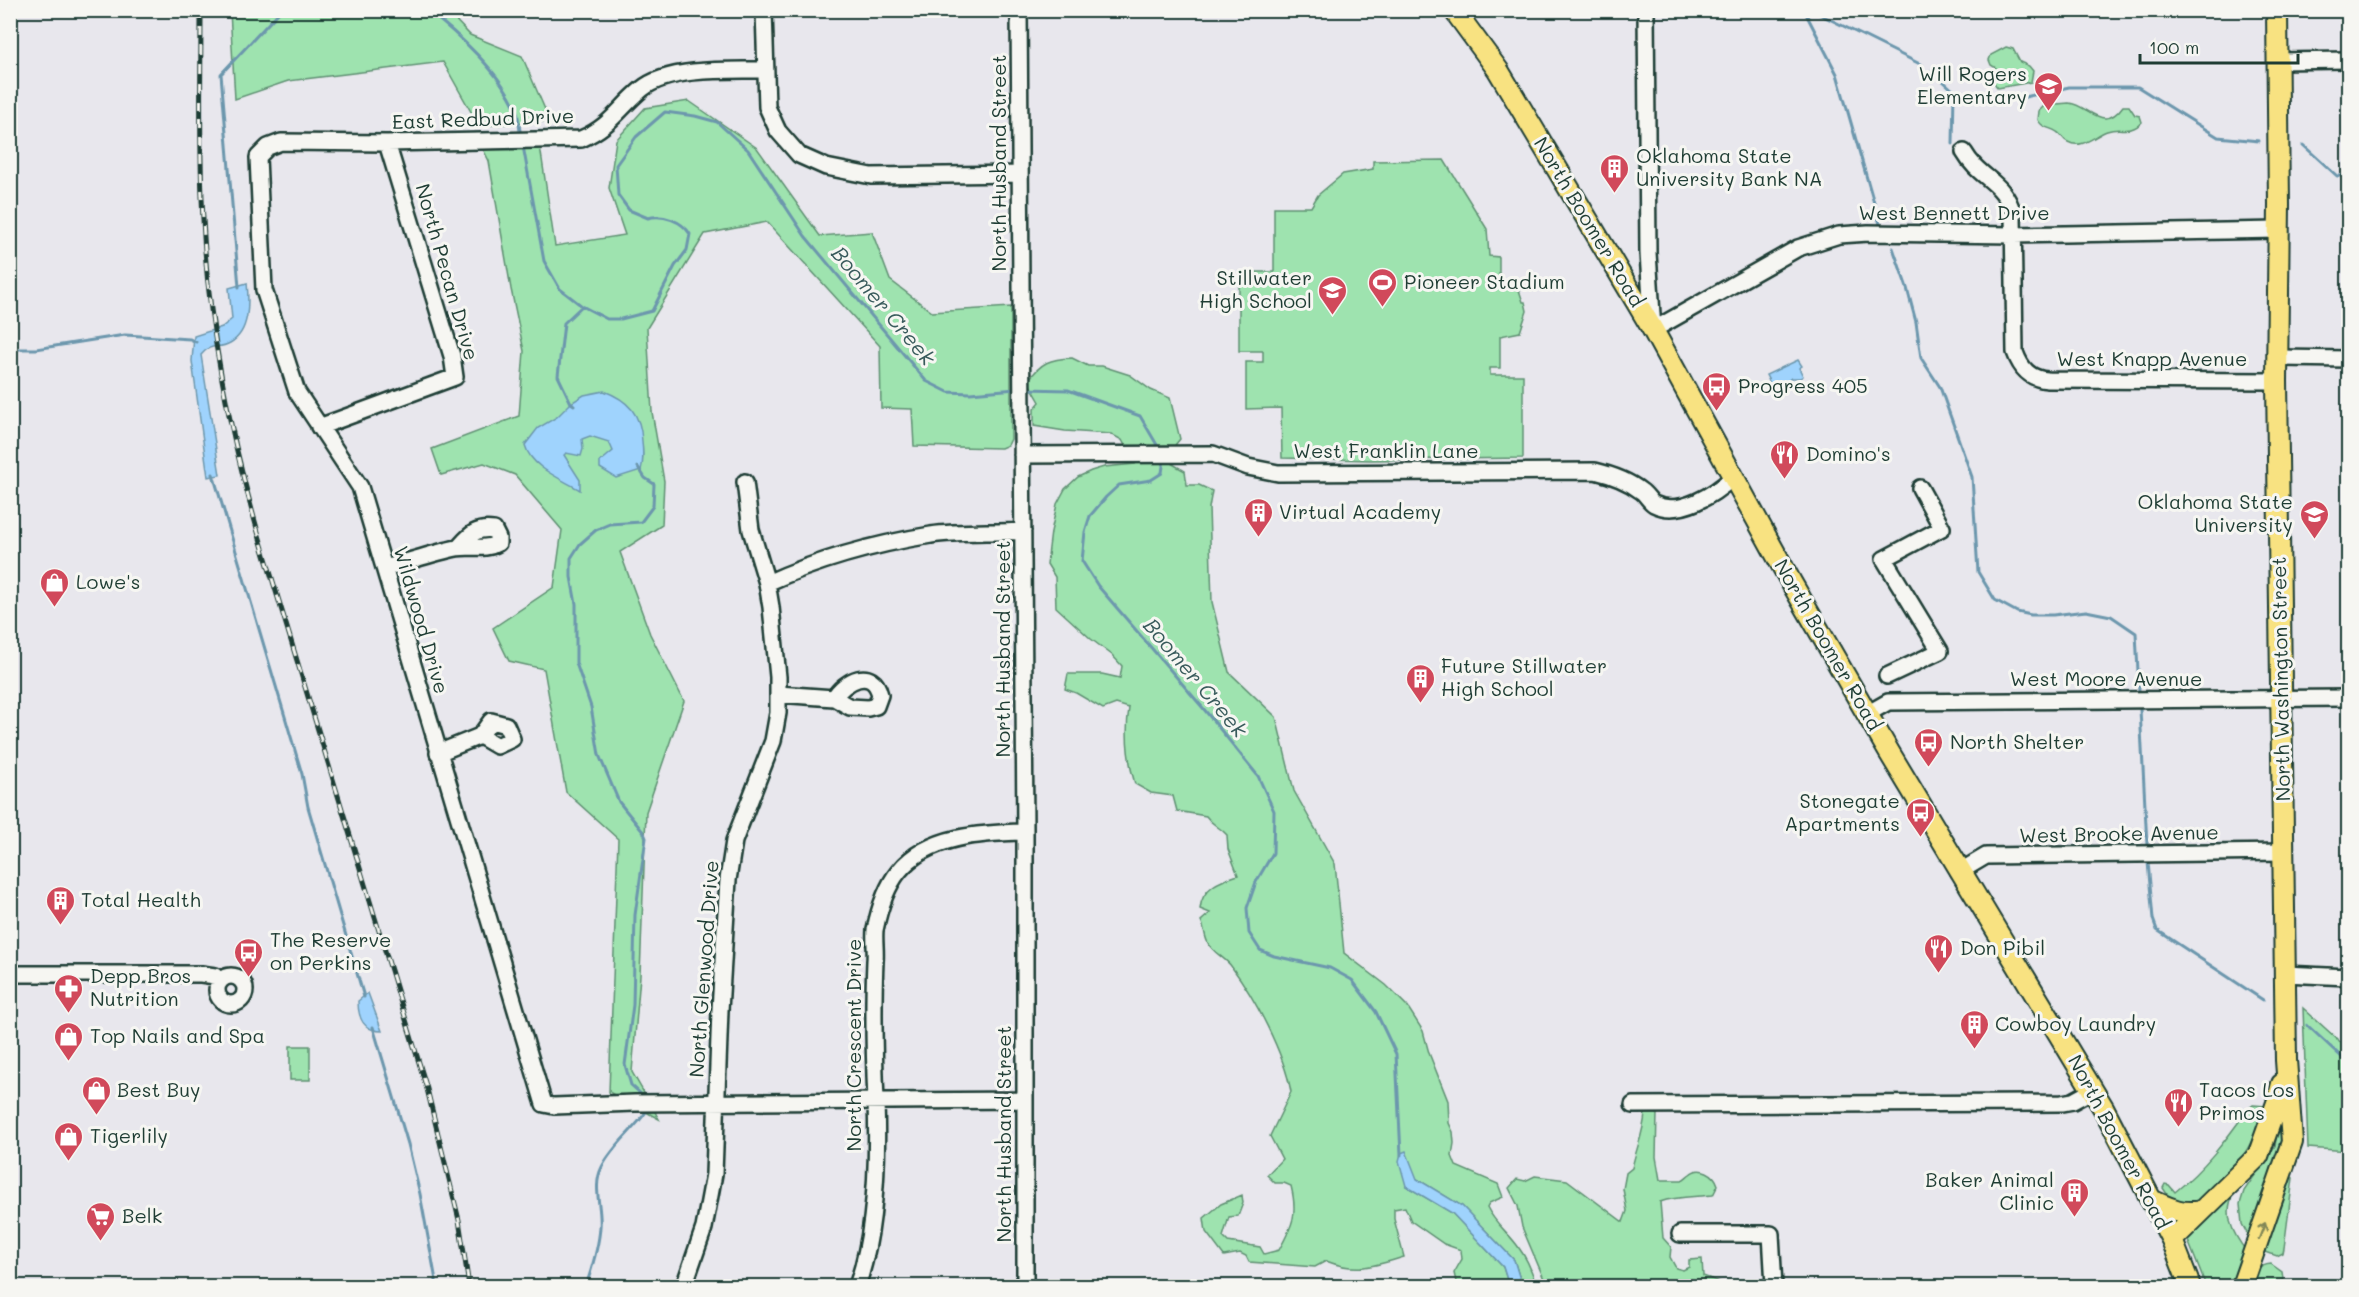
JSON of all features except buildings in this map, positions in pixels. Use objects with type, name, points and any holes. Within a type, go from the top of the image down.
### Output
[{"type":"main road","name":"North Boomer Road","points":[[1454,10],[1498,70],[1653,330],[1867,714],[1908,780],[1959,872],[2093,1090],[2172,1240],[2190,1287]]},
{"type":"main road","name":"North Washington Street","points":[[2242,1287],[2292,1142],[2286,1060],[2277,381],[2277,10]]},
{"type":"main road","name":"North Washington Street","points":[[2172,1240],[2258,1156],[2278,1100],[2286,1060]]},
{"type":"main road","points":[[2151,1200],[2187,1214],[2201,1211]]},
{"type":"street","points":[[764,10],[764,70],[767,107],[778,131],[800,154],[826,167],[871,176],[1020,174]]},
{"type":"street","name":"North Husband Street","points":[[1019,10],[1025,832],[1025,1287]]},
{"type":"street","points":[[1646,10],[1648,253],[1653,330]]},
{"type":"street","points":[[2278,61],[2349,60]]},
{"type":"street","name":"East Redbud Drive","points":[[258,157],[268,147],[281,142],[387,143],[581,139],[599,132],[642,88],[661,78],[711,70],[764,70]]},
{"type":"street","name":"North Pecan Drive","points":[[319,427],[455,377],[452,356],[387,143]]},
{"type":"street","points":[[1964,152],[1976,170],[2005,193],[2013,214],[2013,235]]},
{"type":"street","name":"Wildwood Drive","points":[[258,157],[264,290],[297,392],[360,487],[544,1104],[554,1106],[716,1103]]},
{"type":"street","name":"West Bennett Drive","points":[[1653,330],[1798,248],[1839,235],[1868,233],[2013,235],[2278,230]]},
{"type":"street","name":"West Knapp Avenue","points":[[2013,235],[2015,352],[2021,366],[2029,374],[2049,380],[2277,381]]},
{"type":"street","points":[[2277,358],[2349,359]]},
{"type":"street","name":"West Franklin Lane","points":[[1022,455],[1213,454],[1248,467],[1278,473],[1595,471],[1618,476],[1643,492],[1653,504],[1668,507],[1686,506],[1720,489],[1733,477]]},
{"type":"street","name":"North Glenwood Drive","points":[[684,1287],[704,1228],[714,1174],[720,1010],[728,880],[734,841],[773,741],[778,713],[776,654],[767,583],[751,530],[745,482]]},
{"type":"street","points":[[1887,676],[1940,651],[1884,560],[1942,528],[1920,488]]},
{"type":"street","points":[[767,583],[799,569],[873,547],[932,535],[1023,531]]},
{"type":"street","points":[[384,568],[459,547]]},
{"type":"street","points":[[778,694],[834,698]]},
{"type":"street","name":"West Moore Avenue","points":[[1867,714],[1888,702],[2349,698]]},
{"type":"street","points":[[438,753],[480,736]]},
{"type":"street","name":"North Crescent Drive","points":[[857,1287],[868,1241],[873,1202],[876,1102],[873,1011],[875,931],[887,889],[900,870],[936,845],[977,834],[1025,832]]},
{"type":"street","name":"West Brooke Avenue","points":[[1959,872],[1986,856],[2284,852]]},
{"type":"street","points":[[10,975],[201,974],[215,976],[219,982]]},
{"type":"street","points":[[2285,974],[2349,977]]},
{"type":"street","points":[[1633,1105],[2062,1103],[2073,1101],[2093,1090]]},
{"type":"street","points":[[716,1103],[1025,1100]]},
{"type":"street","points":[[1680,1234],[1771,1234],[1773,1287]]},
{"type":"green space","points":[[230,11],[447,11],[470,35],[522,56],[550,121],[479,126],[443,62],[288,81],[235,99]]},
{"type":"green space","points":[[2006,47],[2013,49],[2020,62],[2029,66],[2033,71],[2031,82],[1998,88],[1994,83],[1996,68],[1989,60],[1991,55]]},
{"type":"green space","points":[[689,101],[757,148],[820,236],[872,232],[890,280],[932,312],[1011,307],[1011,439],[1008,445],[1001,448],[914,446],[912,409],[881,408],[880,346],[767,222],[705,234],[647,328],[652,412],[664,481],[662,525],[620,552],[650,634],[684,701],[646,812],[640,976],[632,1072],[659,1119],[609,1092],[618,839],[566,792],[544,669],[509,661],[493,628],[554,587],[562,530],[515,475],[484,463],[441,475],[432,449],[519,416],[524,351],[489,161],[483,149],[540,146],[555,246],[625,235],[609,188],[616,140],[645,108]]},
{"type":"green space","points":[[2069,103],[2102,118],[2109,118],[2123,106],[2129,106],[2135,115],[2140,116],[2142,122],[2133,128],[2107,131],[2083,143],[2073,144],[2057,132],[2042,125],[2038,120],[2039,111],[2045,105]]},
{"type":"green space","name":"Pioneer Stadium","points":[[1444,160],[1487,229],[1489,256],[1499,257],[1499,286],[1519,290],[1525,302],[1527,311],[1520,332],[1500,336],[1500,368],[1490,368],[1490,375],[1523,375],[1523,458],[1372,460],[1282,458],[1281,408],[1246,409],[1246,362],[1263,362],[1263,351],[1239,351],[1239,272],[1274,272],[1274,207],[1311,207],[1318,195],[1343,174],[1373,169],[1373,161]]},
{"type":"green space","points":[[1072,358],[1088,366],[1102,366],[1130,375],[1151,390],[1170,398],[1180,439],[1170,451],[1169,462],[1185,471],[1187,485],[1199,485],[1212,491],[1209,508],[1212,602],[1229,672],[1276,717],[1294,791],[1335,864],[1344,953],[1386,985],[1407,1006],[1423,1031],[1448,1101],[1449,1123],[1454,1143],[1452,1156],[1456,1166],[1498,1184],[1503,1197],[1489,1203],[1487,1207],[1522,1252],[1536,1286],[1522,1286],[1514,1260],[1462,1206],[1417,1179],[1406,1186],[1452,1213],[1503,1267],[1509,1286],[1457,1286],[1454,1273],[1462,1259],[1461,1250],[1444,1244],[1411,1221],[1405,1207],[1394,1209],[1394,1219],[1404,1257],[1365,1267],[1347,1267],[1326,1261],[1315,1267],[1249,1262],[1246,1256],[1240,1253],[1224,1256],[1206,1232],[1204,1218],[1221,1204],[1242,1195],[1243,1203],[1238,1216],[1229,1217],[1223,1237],[1228,1242],[1260,1247],[1264,1254],[1279,1250],[1293,1219],[1293,1196],[1291,1186],[1275,1183],[1267,1175],[1282,1159],[1270,1136],[1291,1092],[1282,1060],[1259,1010],[1231,966],[1210,946],[1201,921],[1210,913],[1200,909],[1201,901],[1208,890],[1238,875],[1228,849],[1227,835],[1206,816],[1177,811],[1173,796],[1151,793],[1135,784],[1128,746],[1129,708],[1116,704],[1103,709],[1065,689],[1068,674],[1102,674],[1120,678],[1122,666],[1056,607],[1055,577],[1047,564],[1057,504],[1065,489],[1078,477],[1104,467],[1135,464],[1122,440],[1111,434],[1034,426],[1034,409],[1040,402],[1028,381],[1047,363]]},
{"type":"green space","points":[[2303,1008],[2348,1049],[2348,1151],[2308,1148]]},
{"type":"green space","points":[[290,1046],[310,1046],[310,1080],[290,1080]]},
{"type":"green space","points":[[2253,1105],[2266,1106],[2255,1135],[2230,1173],[2196,1205],[2173,1203],[2163,1188],[2165,1184],[2175,1192],[2186,1183]]},
{"type":"green space","points":[[2281,1108],[2283,1155],[2249,1237],[2242,1224],[2240,1204],[2244,1191],[2275,1146]]},
{"type":"green space","points":[[1650,1111],[1657,1113],[1656,1157],[1660,1180],[1682,1180],[1698,1170],[1714,1177],[1718,1185],[1713,1195],[1660,1202],[1663,1238],[1671,1247],[1670,1257],[1676,1268],[1683,1270],[1689,1267],[1689,1260],[1702,1259],[1703,1276],[1720,1282],[1722,1286],[1547,1286],[1522,1227],[1518,1206],[1509,1188],[1517,1179],[1525,1181],[1535,1176],[1567,1180],[1623,1222],[1627,1211],[1623,1189],[1626,1173],[1632,1168],[1642,1134],[1645,1113]]},
{"type":"green space","points":[[2291,1177],[2293,1178],[2284,1248],[2283,1253],[2277,1256],[2263,1251]]},
{"type":"green space","points":[[2235,1191],[2229,1207],[2230,1223],[2247,1252],[2234,1286],[2206,1286],[2187,1238]]},
{"type":"green space","points":[[2271,1264],[2282,1272],[2284,1286],[2251,1286],[2260,1268]]},
{"type":"water","points":[[247,283],[248,308],[241,332],[230,343],[211,347],[201,355],[220,475],[208,477],[192,361],[194,336],[222,327],[232,319],[229,288]]},
{"type":"water","points":[[1798,360],[1802,366],[1799,368],[1803,376],[1791,378],[1780,388],[1772,387],[1766,375]]},
{"type":"water","points":[[604,391],[620,399],[632,409],[636,416],[641,431],[642,466],[641,470],[616,478],[600,468],[600,462],[613,451],[609,442],[590,436],[582,439],[581,456],[566,453],[564,455],[580,480],[580,490],[540,466],[528,453],[525,445],[538,428],[557,417],[571,403],[584,395]]},
{"type":"water","points":[[368,993],[382,1031],[366,1026],[359,1013],[358,1001]]},
{"type":"water","points":[[1406,1151],[1417,1179],[1462,1206],[1514,1260],[1522,1286],[1509,1286],[1503,1267],[1452,1213],[1406,1186],[1399,1161],[1401,1153]]},
{"type":"waterway","points":[[239,287],[221,74],[281,10]]},
{"type":"waterway","name":"Boomer Creek","points":[[427,10],[465,42],[500,81],[516,109],[521,136]]},
{"type":"waterway","points":[[1804,10],[1837,74],[1880,224]]},
{"type":"waterway","points":[[1811,10],[1922,65]]},
{"type":"waterway","points":[[1932,71],[1954,91],[1953,144]]},
{"type":"waterway","points":[[1954,91],[2012,100],[2069,87],[2138,87],[2218,137],[2259,141]]},
{"type":"waterway","name":"Boomer Creek","points":[[523,146],[544,261],[560,289],[582,306],[607,319],[621,319],[652,311],[675,266],[687,250],[690,234],[682,225],[672,220],[660,217],[648,218],[629,210],[618,195],[616,165],[636,137],[665,112],[695,116],[717,122],[748,150],[805,236],[926,381],[948,392],[970,393],[1016,389]]},
{"type":"waterway","points":[[2303,145],[2337,176],[2348,176]]},
{"type":"waterway","points":[[1893,248],[1916,322],[1921,358],[1940,387],[1972,477],[1978,572],[1995,600],[2017,612],[2031,615],[2053,615],[2086,611],[2111,616],[2136,633],[2139,691]]},
{"type":"waterway","points":[[574,405],[558,376],[564,323],[582,306]]},
{"type":"waterway","points":[[10,349],[36,349],[125,335],[190,339],[196,342]]},
{"type":"waterway","name":"Boomer Creek","points":[[1026,389],[1068,390],[1140,416],[1160,450]]},
{"type":"waterway","name":"Boomer Creek","points":[[1164,459],[1162,473],[1151,480],[1119,485],[1090,516],[1085,532],[1082,561],[1098,586],[1258,776],[1274,811],[1273,853],[1256,882],[1247,908],[1249,933],[1260,950],[1274,956],[1330,968],[1352,980],[1376,1012],[1396,1054],[1401,1155]]},
{"type":"waterway","points":[[638,467],[645,478],[654,484],[653,506],[641,522],[610,524],[596,530],[580,544],[571,558],[571,577],[576,604],[576,663],[591,707],[599,755],[619,802],[646,838],[635,915],[633,1005],[625,1065],[631,1085],[641,1097]]},
{"type":"waterway","points":[[213,474],[302,774],[308,807],[364,997]]},
{"type":"waterway","points":[[2140,709],[2147,845]]},
{"type":"waterway","points":[[2148,862],[2153,919],[2157,930],[2263,1000]]},
{"type":"waterway","points":[[2307,1025],[2348,1063]]},
{"type":"waterway","points":[[373,1027],[408,1144],[437,1286]]},
{"type":"waterway","points":[[586,1286],[599,1234],[599,1174],[617,1145],[646,1112],[645,1109]]},
{"type":"railway","points":[[201,10],[200,115],[203,219],[215,338],[229,416],[258,532],[427,1089],[459,1220],[469,1286]]},
{"type":"place","name":"Will Rogers Elementary","points":[[2048,112]]},
{"type":"place","name":"Oklahoma State University Bank NA","points":[[1615,194]]},
{"type":"place","name":"Pioneer Stadium","points":[[1383,308]]},
{"type":"place","name":"Stillwater High School","points":[[1333,316]]},
{"type":"place","name":"Progress 405","points":[[1717,412]]},
{"type":"place","name":"Domino's","points":[[1785,480]]},
{"type":"place","name":"Virtual Academy","points":[[1258,538]]},
{"type":"place","name":"Oklahoma State University","points":[[2314,540]]},
{"type":"place","name":"Lowe's","points":[[55,608]]},
{"type":"place","name":"Future Stillwater High School","points":[[1420,704]]},
{"type":"place","name":"North Shelter","points":[[1929,768]]},
{"type":"place","name":"Stonegate Apartments","points":[[1921,838]]},
{"type":"place","name":"Total Health","points":[[60,926]]},
{"type":"place","name":"Don Pibil","points":[[1939,974]]},
{"type":"place","name":"The Reserve on Perkins","points":[[249,978]]},
{"type":"place","name":"Depp Bros Nutrition","points":[[69,1014]]},
{"type":"place","name":"Cowboy Laundry","points":[[1974,1050]]},
{"type":"place","name":"Top Nails and Spa","points":[[69,1062]]},
{"type":"place","name":"Best Buy","points":[[96,1116]]},
{"type":"place","name":"Tacos Los Primos","points":[[2178,1128]]},
{"type":"place","name":"Tigerlily","points":[[69,1162]]},
{"type":"place","name":"Baker Animal Clinic","points":[[2075,1218]]},
{"type":"place","name":"Belk","points":[[101,1242]]}]
